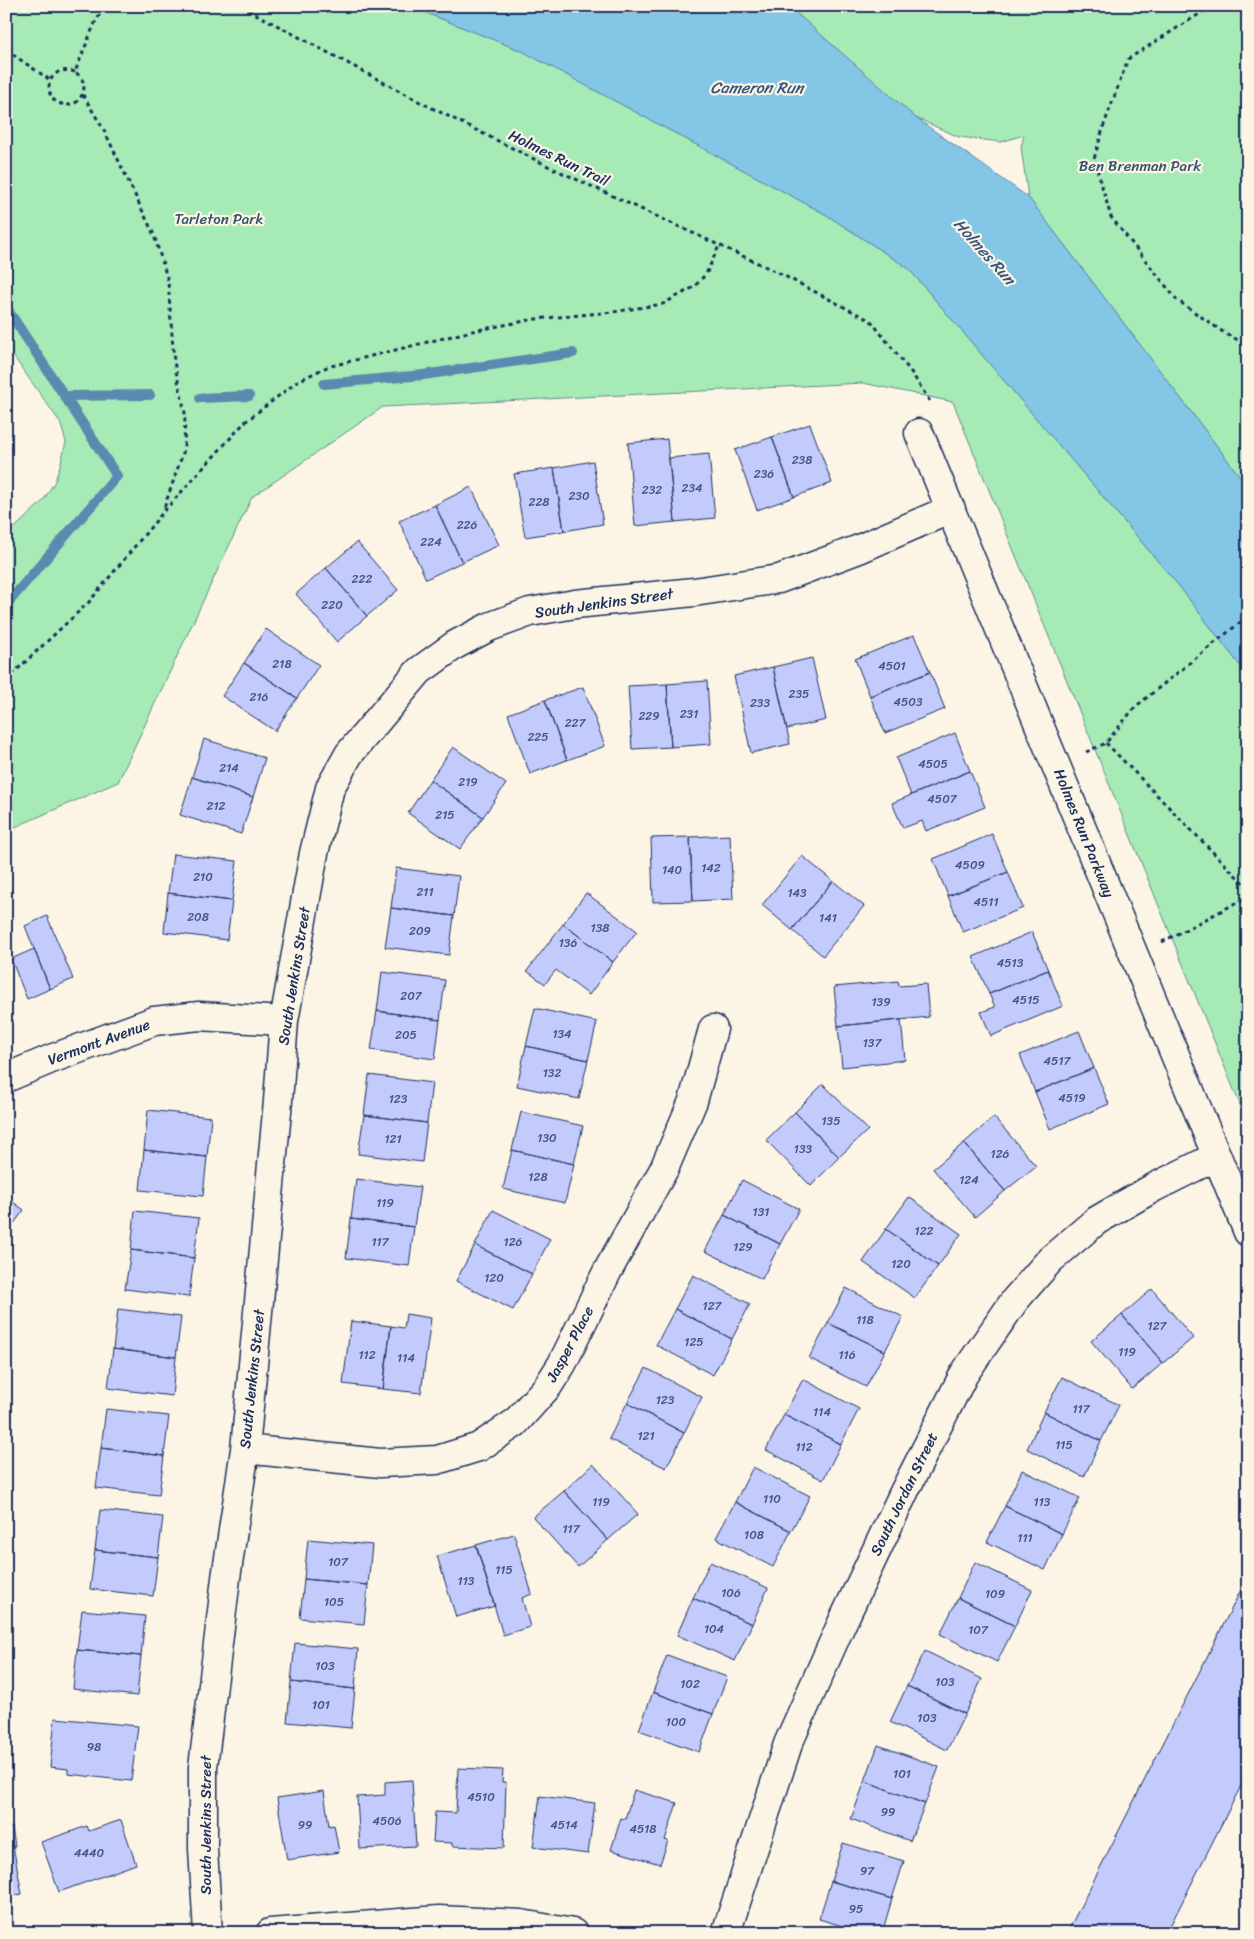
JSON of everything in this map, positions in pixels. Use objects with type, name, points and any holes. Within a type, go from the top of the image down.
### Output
[{"type":"street","name":"Holmes Run Parkway","points":[[920,433],[1248,1232]]},
{"type":"street","name":"South Jenkins Street","points":[[208,1933],[203,1849],[203,1767],[226,1578],[245,1450],[284,1022],[314,853],[330,788],[349,754],[419,671],[455,646],[489,628],[530,612],[575,604],[694,592],[779,579],[951,509]]},
{"type":"street","name":"Vermont Avenue","points":[[6,1078],[51,1059],[154,1021],[199,1016],[284,1022]]},
{"type":"street","name":"Jasper Place","points":[[245,1450],[380,1463],[437,1460],[479,1447],[515,1423],[548,1386],[562,1364],[607,1272],[664,1169],[693,1101],[713,1029]]},
{"type":"street","name":"South Jordan Street","points":[[726,1933],[788,1744],[850,1605],[905,1490],[964,1374],[1015,1300],[1050,1260],[1096,1221],[1153,1188],[1217,1156]]},
{"type":"street","points":[[270,1933],[439,1920],[521,1924],[573,1933]]},
{"type":"path","points":[[75,72],[94,25],[104,6]]},
{"type":"path","name":"Holmes Run Trail","points":[[241,6],[422,103],[543,164],[775,271],[871,321]]},
{"type":"path","points":[[1212,6],[1128,59],[1094,159],[1111,217],[1177,300],[1226,334],[1248,345]]},
{"type":"path","points":[[6,50],[50,80]]},
{"type":"path","points":[[83,95],[74,104],[68,105],[56,102],[49,92],[50,80],[58,72],[64,70],[80,75],[84,84],[83,95],[104,130],[154,235],[168,281],[174,362],[184,413],[184,450],[164,511]]},
{"type":"path","points":[[6,680],[89,602],[164,511],[245,422],[298,381],[326,367],[472,331],[527,321],[613,312],[663,304],[694,287],[706,274],[719,246]]},
{"type":"path","points":[[1086,752],[1106,743],[1135,707],[1248,616]]},
{"type":"path","points":[[1106,743],[1248,888]]},
{"type":"green space","name":"Tarleton Park","points":[[6,6],[409,6],[522,51],[825,214],[908,268],[1179,586],[1248,676],[1248,1124],[953,402],[863,383],[383,407],[252,497],[118,782],[6,831],[6,536],[43,501],[55,481],[66,442],[60,422],[6,346]]},
{"type":"green space","name":"Ben Brenman Park","points":[[788,6],[1248,6],[1248,487],[1028,197],[1021,147],[1024,135],[1001,142],[959,137],[916,118]]},
{"type":"water","name":"Cameron Run","points":[[409,6],[788,6],[916,118],[1028,197],[1248,487],[1248,676],[1179,586],[908,268],[825,214],[522,51]]},
{"type":"building","points":[[810,424],[832,483],[794,497],[772,437]]},
{"type":"building","points":[[772,437],[794,497],[757,510],[735,450]]},
{"type":"building","points":[[667,439],[675,522],[635,526],[628,443]]},
{"type":"building","points":[[709,454],[715,518],[675,522],[669,458]]},
{"type":"building","points":[[593,461],[603,524],[564,531],[554,468]]},
{"type":"building","points":[[554,468],[564,531],[525,537],[514,474]]},
{"type":"building","points":[[471,487],[499,545],[462,562],[435,505]]},
{"type":"building","points":[[435,505],[462,562],[426,579],[399,521]]},
{"type":"building","points":[[357,542],[398,590],[367,616],[326,568]]},
{"type":"building","points":[[326,568],[367,616],[337,642],[296,594]]},
{"type":"building","points":[[266,629],[319,665],[297,698],[244,663]]},
{"type":"building","points":[[914,635],[930,672],[870,696],[855,659]]},
{"type":"building","points":[[812,658],[826,720],[787,729],[773,667]]},
{"type":"building","points":[[244,663],[297,698],[275,731],[222,696]]},
{"type":"building","points":[[773,667],[790,744],[751,753],[734,676]]},
{"type":"building","points":[[930,672],[945,709],[885,733],[870,696]]},
{"type":"building","points":[[707,681],[711,744],[671,747],[667,684]]},
{"type":"building","points":[[667,684],[671,747],[632,749],[628,686]]},
{"type":"building","points":[[583,687],[605,746],[567,760],[545,700]]},
{"type":"building","points":[[545,700],[567,760],[530,774],[508,714]]},
{"type":"building","points":[[955,733],[970,771],[911,795],[896,758]]},
{"type":"building","points":[[204,739],[265,758],[253,797],[192,777]]},
{"type":"building","points":[[453,747],[506,784],[483,817],[430,780]]},
{"type":"building","points":[[970,771],[985,807],[926,831],[922,821],[903,828],[892,803]]},
{"type":"building","points":[[192,777],[253,797],[241,834],[180,815]]},
{"type":"building","points":[[430,780],[483,817],[460,849],[408,813]]},
{"type":"building","points":[[992,834],[1008,872],[948,896],[933,859]]},
{"type":"building","points":[[730,835],[733,899],[693,901],[690,837]]},
{"type":"building","points":[[690,837],[693,901],[653,902],[651,838]]},
{"type":"building","points":[[173,854],[237,861],[232,901],[168,893]]},
{"type":"building","points":[[802,856],[833,881],[792,930],[762,905]]},
{"type":"building","points":[[396,868],[459,876],[454,916],[391,908]]},
{"type":"building","points":[[1008,872],[1023,908],[963,932],[948,896]]},
{"type":"building","points":[[833,881],[864,906],[823,956],[792,930]]},
{"type":"building","points":[[168,893],[232,901],[227,940],[164,932]]},
{"type":"building","points":[[586,893],[637,931],[613,962],[563,924]]},
{"type":"building","points":[[391,908],[454,916],[449,955],[385,947]]},
{"type":"building","points":[[47,916],[73,979],[50,989],[25,926]]},
{"type":"building","points":[[563,924],[613,962],[589,995],[556,970],[545,984],[527,971]]},
{"type":"building","points":[[1032,932],[1048,970],[989,994],[973,957]]},
{"type":"building","points":[[34,949],[50,989],[27,999],[11,959]]},
{"type":"building","points":[[1048,970],[1063,1006],[991,1036],[981,1012],[995,1007],[989,994]]},
{"type":"building","points":[[382,972],[445,980],[440,1020],[377,1011]]},
{"type":"building","points":[[898,981],[899,986],[926,984],[929,1017],[838,1026],[834,987]]},
{"type":"building","points":[[535,1008],[597,1022],[588,1060],[526,1046]]},
{"type":"building","points":[[377,1011],[440,1020],[435,1059],[371,1050]]},
{"type":"building","points":[[901,1020],[905,1060],[842,1067],[838,1026]]},
{"type":"building","points":[[1079,1031],[1094,1068],[1035,1092],[1020,1055]]},
{"type":"building","points":[[526,1046],[588,1060],[579,1099],[517,1086]]},
{"type":"building","points":[[1094,1068],[1109,1104],[1050,1129],[1035,1092]]},
{"type":"building","points":[[369,1075],[432,1083],[427,1123],[364,1115]]},
{"type":"building","points":[[823,1084],[868,1130],[839,1157],[795,1112]]},
{"type":"building","points":[[148,1110],[211,1117],[207,1157],[144,1150]]},
{"type":"building","points":[[521,1112],[583,1126],[574,1164],[512,1150]]},
{"type":"building","points":[[795,1112],[839,1157],[811,1186],[766,1140]]},
{"type":"building","points":[[364,1115],[427,1123],[422,1162],[358,1154]]},
{"type":"building","points":[[994,1117],[1036,1166],[1005,1191],[964,1143]]},
{"type":"building","points":[[964,1143],[1005,1191],[975,1217],[933,1169]]},
{"type":"building","points":[[144,1150],[207,1157],[203,1196],[140,1190]]},
{"type":"building","points":[[512,1150],[574,1164],[565,1203],[503,1189]]},
{"type":"building","points":[[356,1179],[420,1187],[414,1227],[351,1219]]},
{"type":"building","points":[[742,1180],[799,1209],[780,1244],[724,1215]]},
{"type":"building","points":[[6,1197],[24,1210],[9,1230],[6,1228]]},
{"type":"building","points":[[909,1197],[961,1234],[938,1266],[886,1229]]},
{"type":"building","points":[[493,1210],[550,1239],[532,1274],[475,1245]]},
{"type":"building","points":[[135,1211],[199,1218],[194,1258],[131,1250]]},
{"type":"building","points":[[724,1215],[780,1244],[762,1279],[705,1251]]},
{"type":"building","points":[[351,1219],[414,1227],[409,1266],[346,1258]]},
{"type":"building","points":[[886,1229],[938,1266],[915,1298],[863,1262]]},
{"type":"building","points":[[475,1245],[532,1274],[513,1310],[456,1281]]},
{"type":"building","points":[[131,1250],[194,1258],[189,1297],[125,1289]]},
{"type":"building","points":[[693,1275],[750,1304],[732,1339],[675,1309]]},
{"type":"building","points":[[846,1288],[903,1317],[885,1351],[828,1323]]},
{"type":"building","points":[[1152,1289],[1193,1338],[1163,1363],[1122,1315]]},
{"type":"building","points":[[118,1309],[181,1317],[176,1357],[113,1349]]},
{"type":"building","points":[[675,1309],[732,1339],[713,1375],[656,1345]]},
{"type":"building","points":[[406,1314],[431,1318],[421,1393],[383,1389],[391,1326],[404,1328]]},
{"type":"building","points":[[1122,1315],[1163,1363],[1132,1389],[1091,1341]]},
{"type":"building","points":[[351,1321],[391,1326],[383,1389],[343,1384]]},
{"type":"building","points":[[828,1323],[885,1351],[866,1387],[809,1358]]},
{"type":"building","points":[[113,1349],[176,1357],[172,1396],[108,1388]]},
{"type":"building","points":[[646,1368],[702,1397],[684,1433],[627,1403]]},
{"type":"building","points":[[1062,1377],[1119,1405],[1101,1441],[1044,1412]]},
{"type":"building","points":[[803,1379],[859,1409],[841,1444],[784,1415]]},
{"type":"building","points":[[627,1403],[684,1433],[666,1468],[609,1439]]},
{"type":"building","points":[[106,1409],[169,1416],[164,1456],[101,1448]]},
{"type":"building","points":[[1044,1412],[1101,1441],[1084,1477],[1027,1449]]},
{"type":"building","points":[[784,1415],[841,1444],[823,1480],[766,1450]]},
{"type":"building","points":[[101,1448],[164,1456],[159,1495],[96,1488]]},
{"type":"building","points":[[593,1464],[638,1514],[608,1540],[564,1491]]},
{"type":"building","points":[[753,1467],[810,1496],[791,1531],[735,1502]]},
{"type":"building","points":[[1022,1470],[1080,1498],[1062,1534],[1005,1506]]},
{"type":"building","points":[[564,1491],[608,1540],[578,1567],[533,1517]]},
{"type":"building","points":[[735,1502],[791,1531],[773,1567],[716,1538]]},
{"type":"building","points":[[1005,1506],[1062,1534],[1045,1570],[987,1542]]},
{"type":"building","points":[[100,1510],[163,1517],[158,1557],[95,1550]]},
{"type":"building","points":[[514,1534],[532,1594],[522,1598],[530,1627],[503,1635],[476,1545]]},
{"type":"building","points":[[308,1539],[372,1545],[368,1585],[304,1579]]},
{"type":"building","points":[[476,1545],[495,1606],[456,1617],[437,1556]]},
{"type":"building","points":[[95,1550],[158,1557],[153,1596],[90,1589]]},
{"type":"building","points":[[710,1562],[768,1588],[752,1624],[693,1598]]},
{"type":"building","points":[[975,1562],[1032,1590],[1015,1626],[958,1598]]},
{"type":"building","points":[[1248,1576],[1248,1772],[1168,1930],[1160,1926],[1157,1933],[1067,1933]]},
{"type":"building","points":[[304,1579],[368,1585],[364,1624],[300,1618]]},
{"type":"building","points":[[693,1598],[752,1624],[735,1661],[677,1635]]},
{"type":"building","points":[[958,1598],[1015,1626],[997,1662],[940,1634]]},
{"type":"building","points":[[82,1610],[145,1616],[141,1656],[77,1650]]},
{"type":"building","points":[[295,1643],[358,1649],[355,1689],[291,1682]]},
{"type":"building","points":[[77,1650],[141,1656],[137,1696],[73,1689]]},
{"type":"building","points":[[925,1651],[982,1679],[965,1714],[907,1686]]},
{"type":"building","points":[[667,1655],[727,1677],[713,1714],[653,1692]]},
{"type":"building","points":[[291,1682],[355,1689],[351,1728],[287,1722]]},
{"type":"building","points":[[907,1686],[965,1714],[947,1750],[890,1722]]},
{"type":"building","points":[[653,1692],[713,1714],[699,1752],[639,1730]]},
{"type":"building","points":[[55,1718],[138,1726],[131,1781],[68,1774],[68,1769],[50,1767]]},
{"type":"building","points":[[878,1745],[939,1767],[925,1804],[865,1781]]},
{"type":"building","points":[[458,1768],[503,1770],[502,1782],[506,1782],[504,1848],[452,1846],[452,1843],[433,1842],[435,1812],[456,1813]]},
{"type":"building","points":[[412,1780],[416,1846],[360,1849],[357,1797],[385,1795],[385,1782]]},
{"type":"building","points":[[865,1781],[925,1804],[910,1841],[851,1819]]},
{"type":"building","points":[[634,1790],[677,1803],[665,1840],[668,1841],[660,1864],[611,1850],[621,1818],[625,1819]]},
{"type":"building","points":[[324,1791],[329,1826],[334,1825],[339,1852],[287,1860],[277,1798]]},
{"type":"building","points":[[540,1796],[595,1803],[588,1854],[533,1847]]},
{"type":"building","points":[[121,1820],[136,1864],[59,1892],[41,1842],[87,1826],[89,1831]]},
{"type":"building","points":[[12,1827],[15,1846],[13,1846],[22,1894],[6,1897],[6,1828]]},
{"type":"building","points":[[843,1843],[904,1861],[892,1899],[831,1881]]},
{"type":"building","points":[[831,1881],[892,1899],[882,1933],[866,1933],[819,1919]]},
{"type":"waterway","points":[[6,307],[117,476],[6,605]]},
{"type":"waterway","points":[[324,384],[423,375],[573,353]]},
{"type":"waterway","points":[[65,396],[150,395]]},
{"type":"waterway","points":[[200,398],[249,396]]},
{"type":"water label","name":"Holmes Run","points":[[985,251]]}]
